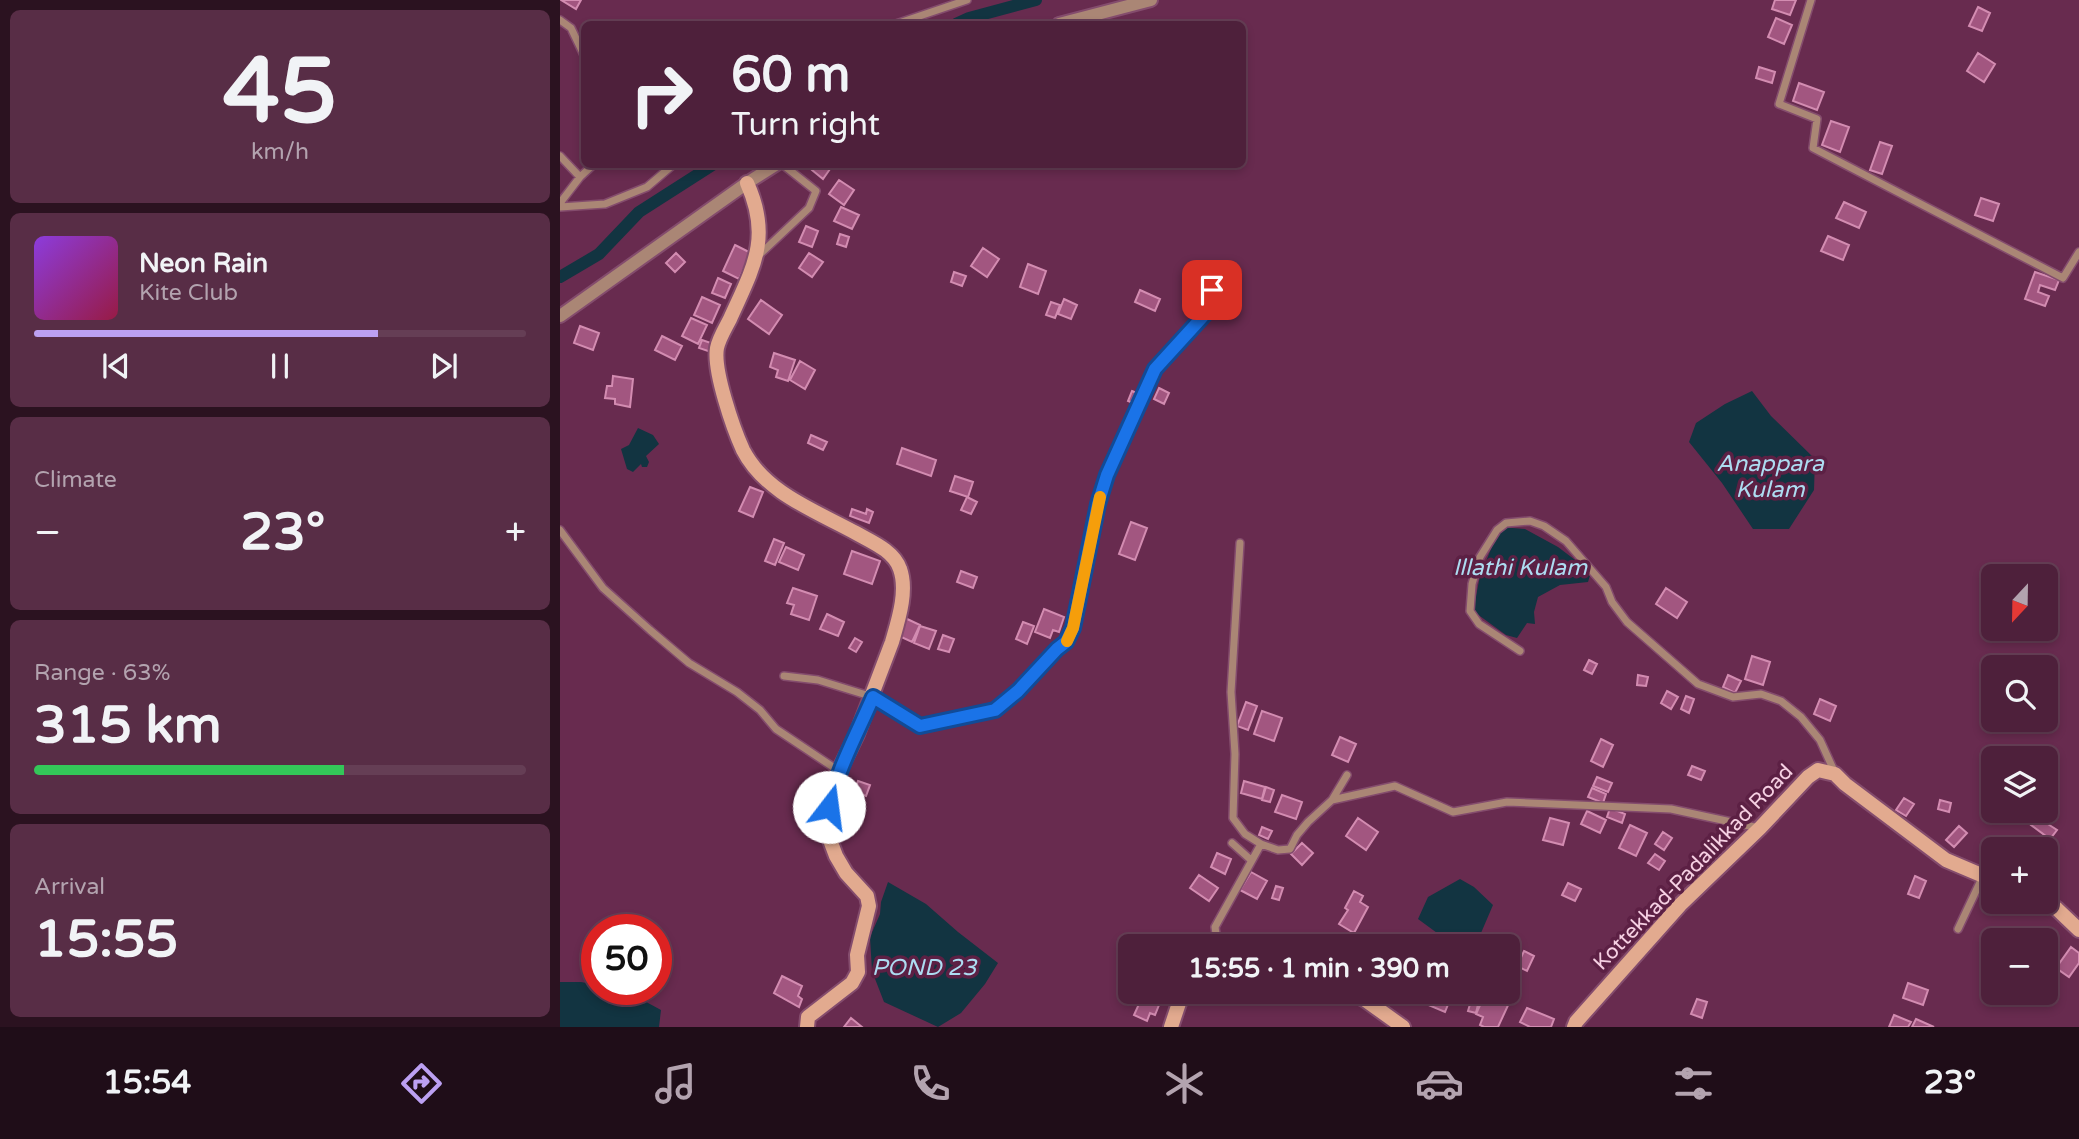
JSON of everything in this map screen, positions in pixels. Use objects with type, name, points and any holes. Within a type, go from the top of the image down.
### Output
[{"type":"main road","points":[[747,183],[759,216],[759,238],[753,268],[717,347],[717,371],[743,449],[754,468],[785,495],[877,544],[892,556],[900,567],[903,581],[897,627],[873,697],[839,771],[829,807],[830,839],[836,856],[846,873],[867,896],[869,906],[857,955],[856,977],[808,1017],[807,1027]]},
{"type":"main road","name":"Kottekkad-Padalikkad Road","points":[[1574,1027],[1680,905],[1760,828],[1808,777],[1818,770],[1835,774]]},
{"type":"main road","points":[[1835,774],[1946,860],[1981,875]]},
{"type":"main road","points":[[2058,910],[2079,930]]},
{"type":"main road","points":[[1171,1027],[1179,1004]]},
{"type":"main road","points":[[1371,1004],[1403,1027]]},
{"type":"street","points":[[904,21],[967,0]]},
{"type":"street","points":[[1070,21],[1151,0]]},
{"type":"street","points":[[1811,0],[1779,104],[1817,119],[1813,148],[2063,278],[2079,252]]},
{"type":"street","points":[[560,20],[571,27],[581,49]]},
{"type":"street","points":[[560,156],[580,177]]},
{"type":"street","points":[[560,205],[590,168]]},
{"type":"street","points":[[560,205],[605,204],[647,187],[669,168]]},
{"type":"street","points":[[560,316],[771,168]]},
{"type":"street","points":[[755,259],[809,208],[816,191],[787,168]]},
{"type":"street","points":[[784,676],[818,680],[873,697],[920,726],[995,710],[1018,691],[1066,642],[1073,628],[1098,504],[1107,475],[1155,369],[1207,312],[1212,290]]},
{"type":"street","points":[[1520,651],[1479,624],[1471,611],[1472,584],[1480,557],[1497,530],[1506,523],[1530,521],[1544,526],[1566,541],[1606,587],[1612,602],[1627,622],[1698,684],[1733,697],[1761,694],[1781,701],[1801,717],[1820,740],[1835,774]]},
{"type":"street","points":[[560,530],[603,588],[650,630],[689,663],[737,692],[760,710],[776,729],[839,771]]},
{"type":"street","points":[[1240,543],[1231,692],[1235,754],[1233,818],[1245,834],[1261,844],[1278,850],[1290,849],[1308,822],[1332,800],[1347,775]]},
{"type":"street","points":[[1332,800],[1395,786],[1453,811],[1507,802],[1671,809],[1760,828]]},
{"type":"street","points":[[1232,842],[1251,860]]},
{"type":"street","points":[[1216,934],[1215,927],[1261,844]]},
{"type":"street","points":[[1958,929],[1981,890]]},
{"type":"water","name":"Anappara Kulam","points":[[1752,391],[1771,416],[1815,459],[1814,490],[1789,529],[1753,529],[1722,483],[1689,442],[1696,423],[1725,404]]},
{"type":"water","points":[[638,428],[653,435],[659,444],[646,456],[649,462],[647,467],[642,467],[641,464],[633,472],[627,469],[621,449],[629,445]]},
{"type":"water","name":"Illathi Kulam","points":[[1500,527],[1525,529],[1558,547],[1591,572],[1588,582],[1560,585],[1538,597],[1534,612],[1535,624],[1527,623],[1517,638],[1506,635],[1473,611],[1480,576]]},
{"type":"water","points":[[1460,879],[1474,887],[1493,905],[1481,934],[1438,934],[1418,919],[1428,897]]},
{"type":"water","name":"POND 23","points":[[888,882],[926,904],[998,963],[961,1013],[938,1027],[884,1002],[872,971],[870,937],[880,914]]},
{"type":"water","points":[[560,982],[581,982],[581,1005],[651,1005],[661,1010],[659,1027],[560,1027]]},
{"type":"building","points":[[561,0],[581,0],[576,9]]},
{"type":"building","points":[[1775,0],[1796,0],[1790,15],[1772,9]]},
{"type":"building","points":[[1978,7],[1990,13],[1982,31],[1969,26]]},
{"type":"building","points":[[1776,18],[1792,25],[1784,44],[1768,37]]},
{"type":"building","points":[[1978,53],[1995,64],[1984,82],[1967,71]]},
{"type":"building","points":[[1759,67],[1775,72],[1772,83],[1756,78]]},
{"type":"building","points":[[1799,83],[1824,92],[1817,110],[1793,101]]},
{"type":"building","points":[[1831,121],[1849,127],[1840,152],[1822,145]]},
{"type":"building","points":[[1880,142],[1892,146],[1882,174],[1870,170]]},
{"type":"building","points":[[813,168],[830,169],[823,179],[812,170]]},
{"type":"building","points":[[839,180],[854,190],[844,205],[829,194]]},
{"type":"building","points":[[1981,198],[1999,204],[1993,221],[1975,215]]},
{"type":"building","points":[[1844,202],[1866,212],[1859,228],[1836,218]]},
{"type":"building","points":[[841,207],[859,215],[852,229],[834,221]]},
{"type":"building","points":[[806,226],[818,231],[812,247],[799,242]]},
{"type":"building","points":[[840,234],[849,237],[846,247],[837,244]]},
{"type":"building","points":[[1828,236],[1849,245],[1843,260],[1821,251]]},
{"type":"building","points":[[735,245],[751,253],[739,279],[723,271]]},
{"type":"building","points":[[983,248],[999,259],[987,277],[971,266]]},
{"type":"building","points":[[676,253],[685,262],[675,272],[666,263]]},
{"type":"building","points":[[809,253],[823,262],[812,277],[799,268]]},
{"type":"building","points":[[1028,264],[1046,271],[1038,294],[1020,287]]},
{"type":"building","points":[[1225,268],[1234,272],[1226,289],[1217,285]]},
{"type":"building","points":[[954,272],[966,276],[962,286],[951,282]]},
{"type":"building","points":[[2035,272],[2059,280],[2055,290],[2040,285],[2038,292],[2049,296],[2045,306],[2025,299]]},
{"type":"building","points":[[718,278],[731,284],[725,298],[712,293]]},
{"type":"building","points":[[1140,290],[1160,299],[1155,311],[1135,302]]},
{"type":"building","points":[[702,297],[720,305],[712,323],[694,315]]},
{"type":"building","points":[[1064,299],[1077,305],[1071,319],[1058,314]]},
{"type":"building","points":[[761,300],[782,315],[769,334],[748,319]]},
{"type":"building","points":[[1051,302],[1060,305],[1055,318],[1046,315]]},
{"type":"building","points":[[691,318],[707,325],[698,344],[682,336]]},
{"type":"building","points":[[580,326],[599,333],[593,350],[574,343]]},
{"type":"building","points":[[662,336],[682,346],[675,360],[655,350]]},
{"type":"building","points":[[702,340],[714,344],[711,352],[699,348]]},
{"type":"building","points":[[774,353],[795,360],[788,381],[776,377],[778,370],[770,367]]},
{"type":"building","points":[[800,361],[815,370],[805,389],[790,380]]},
{"type":"building","points":[[613,376],[633,379],[630,407],[615,404],[615,399],[605,398],[607,386],[612,386]]},
{"type":"building","points":[[1159,388],[1169,393],[1164,404],[1154,399]]},
{"type":"building","points":[[1132,391],[1139,394],[1135,404],[1128,401]]},
{"type":"building","points":[[811,435],[827,442],[823,450],[808,443]]},
{"type":"building","points":[[902,448],[936,460],[931,476],[897,464]]},
{"type":"building","points":[[955,476],[973,482],[968,497],[950,491]]},
{"type":"building","points":[[750,487],[763,492],[753,517],[739,511]]},
{"type":"building","points":[[967,497],[977,502],[971,514],[961,510]]},
{"type":"building","points":[[852,509],[866,514],[867,509],[873,512],[869,523],[850,516]]},
{"type":"building","points":[[1131,522],[1147,528],[1135,560],[1119,554]]},
{"type":"building","points":[[774,539],[784,543],[775,565],[765,561]]},
{"type":"building","points":[[786,547],[804,555],[798,570],[779,562]]},
{"type":"building","points":[[852,551],[880,561],[872,584],[844,574]]},
{"type":"building","points":[[961,571],[977,577],[973,588],[957,582]]},
{"type":"building","points":[[793,588],[817,596],[809,620],[791,614],[794,605],[787,603]]},
{"type":"building","points":[[1666,588],[1687,602],[1677,618],[1656,604]]},
{"type":"building","points":[[1044,609],[1064,617],[1059,632],[1053,630],[1050,638],[1035,632]]},
{"type":"building","points":[[827,614],[844,622],[838,636],[820,629]]},
{"type":"building","points":[[905,618],[920,625],[912,642],[897,635]]},
{"type":"building","points":[[1023,622],[1034,626],[1027,644],[1016,639]]},
{"type":"building","points":[[920,626],[936,631],[929,649],[914,643]]},
{"type":"building","points":[[943,635],[954,639],[949,652],[938,649]]},
{"type":"building","points":[[855,638],[862,642],[856,652],[849,648]]},
{"type":"building","points":[[1752,656],[1770,662],[1763,685],[1745,679]]},
{"type":"building","points":[[1589,660],[1597,664],[1592,674],[1584,670]]},
{"type":"building","points":[[1638,675],[1648,677],[1646,686],[1637,685]]},
{"type":"building","points":[[1728,675],[1741,681],[1735,693],[1723,687]]},
{"type":"building","points":[[1667,691],[1678,697],[1671,709],[1661,703]]},
{"type":"building","points":[[1686,696],[1694,699],[1689,713],[1681,709]]},
{"type":"building","points":[[1820,699],[1836,706],[1830,721],[1814,714]]},
{"type":"building","points":[[1246,702],[1257,706],[1248,730],[1237,726]]},
{"type":"building","points":[[1262,711],[1282,718],[1274,741],[1254,734]]},
{"type":"building","points":[[1340,737],[1356,744],[1348,762],[1332,755]]},
{"type":"building","points":[[1601,739],[1613,745],[1603,767],[1591,761]]},
{"type":"building","points":[[1692,766],[1705,771],[1701,780],[1688,775]]},
{"type":"building","points":[[1597,777],[1612,783],[1608,792],[1593,786]]},
{"type":"building","points":[[858,781],[870,785],[866,796],[854,792]]},
{"type":"building","points":[[1244,781],[1265,787],[1262,799],[1241,793]]},
{"type":"building","points":[[1266,787],[1274,790],[1270,802],[1262,800]]},
{"type":"building","points":[[1592,788],[1606,794],[1603,803],[1588,797]]},
{"type":"building","points":[[1282,795],[1302,802],[1296,819],[1275,812]]},
{"type":"building","points":[[1904,798],[1914,804],[1906,816],[1896,810]]},
{"type":"building","points":[[1940,800],[1951,803],[1949,812],[1938,809]]},
{"type":"building","points":[[1610,808],[1625,814],[1622,823],[1607,817]]},
{"type":"building","points":[[1587,811],[1606,820],[1600,833],[1581,824]]},
{"type":"building","points":[[1358,818],[1378,832],[1366,850],[1346,836]]},
{"type":"building","points":[[1550,818],[1569,823],[1563,845],[1543,840]]},
{"type":"building","points":[[2046,823],[2057,830],[2052,837],[2047,837],[2031,825]]},
{"type":"building","points":[[1630,825],[1647,833],[1636,856],[1619,848]]},
{"type":"building","points":[[1959,826],[1967,833],[1954,847],[1946,840]]},
{"type":"building","points":[[1262,827],[1272,831],[1268,839],[1259,835]]},
{"type":"building","points":[[1663,832],[1672,838],[1664,850],[1655,844]]},
{"type":"building","points":[[1302,843],[1313,853],[1302,865],[1291,854]]},
{"type":"building","points":[[1217,853],[1231,859],[1225,874],[1211,867]]},
{"type":"building","points":[[1655,854],[1665,861],[1659,870],[1648,863]]},
{"type":"building","points":[[1251,872],[1267,881],[1257,899],[1240,890]]},
{"type":"building","points":[[1199,875],[1218,888],[1209,901],[1190,888]]},
{"type":"building","points":[[1915,876],[1926,881],[1919,898],[1908,894]]},
{"type":"building","points":[[1568,883],[1581,889],[1575,901],[1562,895]]},
{"type":"building","points":[[1276,886],[1283,888],[1279,900],[1272,898]]},
{"type":"building","points":[[1354,891],[1363,896],[1360,902],[1368,907],[1354,933],[1339,924],[1348,910],[1345,908]]},
{"type":"building","points":[[2071,947],[2079,953],[2079,963],[2069,977],[2058,969],[2058,965]]},
{"type":"building","points":[[1524,951],[1534,956],[1527,971],[1520,968]]},
{"type":"building","points":[[782,976],[802,986],[798,996],[802,999],[799,1007],[774,993]]},
{"type":"building","points":[[1908,983],[1928,990],[1923,1005],[1903,998]]},
{"type":"building","points":[[1697,999],[1707,1002],[1702,1018],[1691,1014]]},
{"type":"building","points":[[1139,1004],[1159,1004],[1155,1015],[1150,1013],[1147,1021],[1134,1015]]},
{"type":"building","points":[[1426,1004],[1448,1004],[1445,1012]]},
{"type":"building","points":[[1470,1004],[1478,1004],[1476,1013],[1468,1011]]},
{"type":"building","points":[[1481,1004],[1509,1004],[1498,1027],[1480,1025],[1483,1017],[1476,1014]]},
{"type":"building","points":[[1527,1008],[1554,1019],[1551,1027],[1530,1027],[1520,1022]]},
{"type":"building","points":[[1894,1015],[1911,1022],[1908,1027],[1889,1027]]},
{"type":"building","points":[[851,1018],[862,1027],[844,1027]]},
{"type":"building","points":[[1916,1019],[1934,1027],[1912,1027]]},
{"type":"waterway","points":[[962,21],[1036,0]]},
{"type":"waterway","points":[[560,277],[599,254],[639,212],[708,168]]},
{"type":"slow traffic","points":[[1067,641],[1073,628],[1100,497]]},
{"type":"route","points":[[829,807],[839,771],[873,697],[920,726],[995,710],[1018,691],[1066,642],[1073,628],[1098,504],[1107,475],[1155,369],[1207,312],[1212,290]]}]
